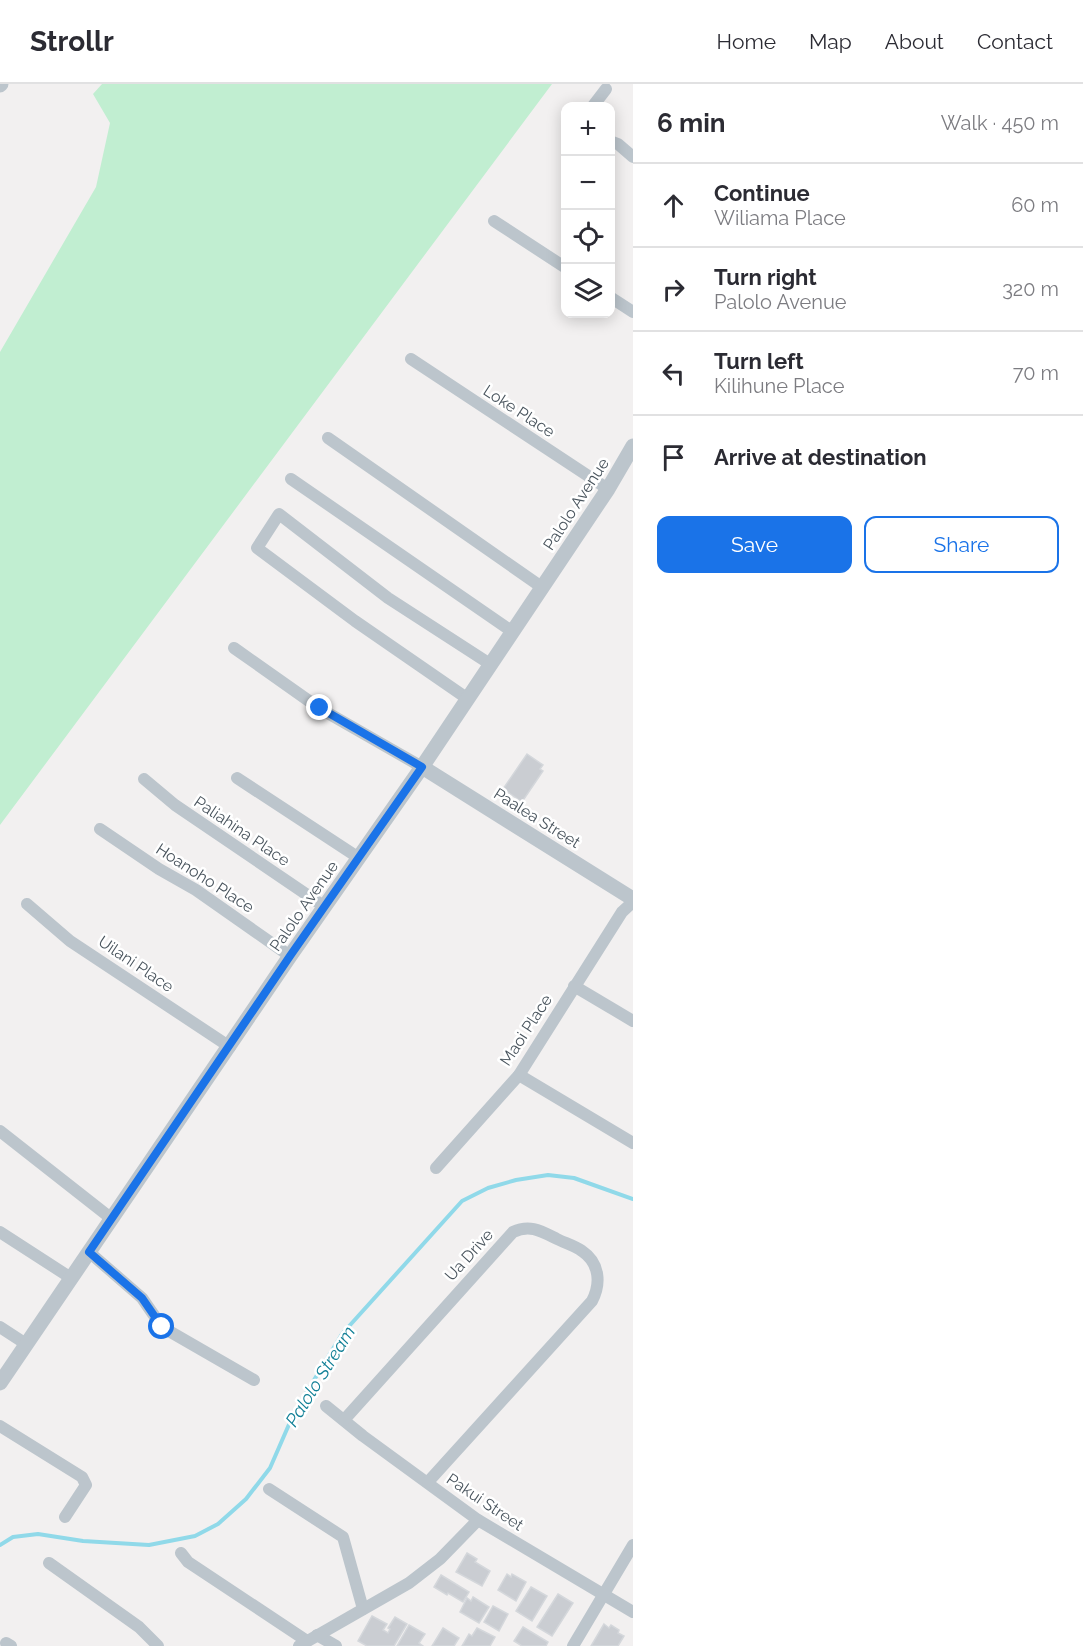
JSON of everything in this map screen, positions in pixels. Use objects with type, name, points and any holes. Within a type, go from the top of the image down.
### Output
[{"type":"street","points":[[596,102],[606,89]]},
{"type":"street","points":[[615,143],[633,157]]},
{"type":"street","points":[[494,221],[561,265]]},
{"type":"street","points":[[615,300],[633,312]]},
{"type":"street","name":"Loke Place","points":[[411,359],[608,489]]},
{"type":"street","points":[[328,438],[543,588]]},
{"type":"street","name":"Palolo Avenue","points":[[0,1383],[543,588],[608,489],[633,446]]},
{"type":"street","points":[[291,479],[513,632]]},
{"type":"street","points":[[468,699],[355,621],[257,548],[279,514],[388,598],[490,664]]},
{"type":"street","points":[[234,648],[320,708],[422,767]]},
{"type":"street","name":"Paalea Street","points":[[422,767],[633,901]]},
{"type":"street","points":[[237,778],[359,858]]},
{"type":"street","name":"Paliahina Place","points":[[144,779],[175,805],[325,907]]},
{"type":"street","name":"Hoanoho Place","points":[[100,829],[159,869],[196,890],[290,956]]},
{"type":"street","name":"Maoi Place","points":[[436,1168],[519,1075],[622,912],[633,901]]},
{"type":"street","name":"Uilani Place","points":[[27,904],[70,941],[230,1047]]},
{"type":"street","points":[[574,986],[633,1021]]},
{"type":"street","points":[[519,1075],[633,1143]]},
{"type":"street","points":[[0,1131],[111,1219]]},
{"type":"street","name":"Ua Drive","points":[[344,1420],[513,1232],[521,1228],[530,1228],[582,1250],[595,1265],[599,1280],[596,1293],[591,1301],[428,1482]]},
{"type":"street","points":[[0,1232],[71,1278]]},
{"type":"street","points":[[89,1252],[142,1298],[162,1327],[254,1380]]},
{"type":"street","points":[[0,1327],[26,1344]]},
{"type":"street","name":"Pakui Street","points":[[326,1406],[363,1436],[478,1520],[633,1612]]},
{"type":"street","points":[[0,1426],[82,1477],[86,1485],[64,1517]]},
{"type":"street","points":[[269,1489],[343,1538],[363,1609]]},
{"type":"street","points":[[308,1641],[409,1583],[455,1544],[478,1520]]},
{"type":"street","points":[[573,1646],[633,1545]]},
{"type":"street","points":[[181,1553],[188,1562],[308,1641],[336,1646]]},
{"type":"street","points":[[49,1563],[139,1627],[158,1646]]},
{"type":"green space","points":[[102,84],[552,84],[0,825],[0,352],[96,187],[110,123],[93,94]]},
{"type":"building","points":[[527,754],[543,765],[540,769],[543,771],[522,802],[503,789]]},
{"type":"building","points":[[467,1553],[477,1559],[475,1562],[490,1571],[482,1586],[456,1572]]},
{"type":"building","points":[[507,1574],[511,1577],[512,1574],[526,1582],[516,1601],[498,1590]]},
{"type":"building","points":[[441,1575],[469,1592],[463,1602],[434,1587]]},
{"type":"building","points":[[531,1587],[547,1596],[532,1621],[516,1611]]},
{"type":"building","points":[[558,1594],[573,1603],[552,1636],[537,1627]]},
{"type":"building","points":[[473,1597],[489,1607],[479,1623],[460,1612],[467,1598],[471,1601]]},
{"type":"building","points":[[493,1606],[508,1614],[499,1631],[484,1622]]},
{"type":"building","points":[[372,1616],[387,1624],[383,1630],[388,1633],[390,1629],[388,1628],[395,1617],[407,1624],[394,1646],[367,1646],[358,1641]]},
{"type":"building","points":[[604,1624],[609,1628],[611,1625],[624,1636],[618,1646],[591,1646]]},
{"type":"building","points":[[409,1625],[425,1634],[419,1643],[423,1646],[397,1646]]},
{"type":"building","points":[[523,1627],[548,1642],[546,1646],[522,1646],[514,1641]]},
{"type":"building","points":[[443,1628],[459,1638],[454,1646],[432,1646]]},
{"type":"building","points":[[477,1628],[495,1637],[490,1646],[462,1646],[469,1634],[472,1636]]},
{"type":"waterway","name":"Palolo Stream","points":[[0,1545],[13,1537],[38,1534],[83,1541],[149,1545],[195,1536],[218,1524],[246,1499],[270,1468],[294,1413],[342,1334],[462,1201],[488,1188],[516,1180],[548,1175],[574,1178],[633,1199]]},
{"type":"route","points":[[162,1327],[142,1298],[89,1252],[290,956],[422,767],[320,708]]}]
